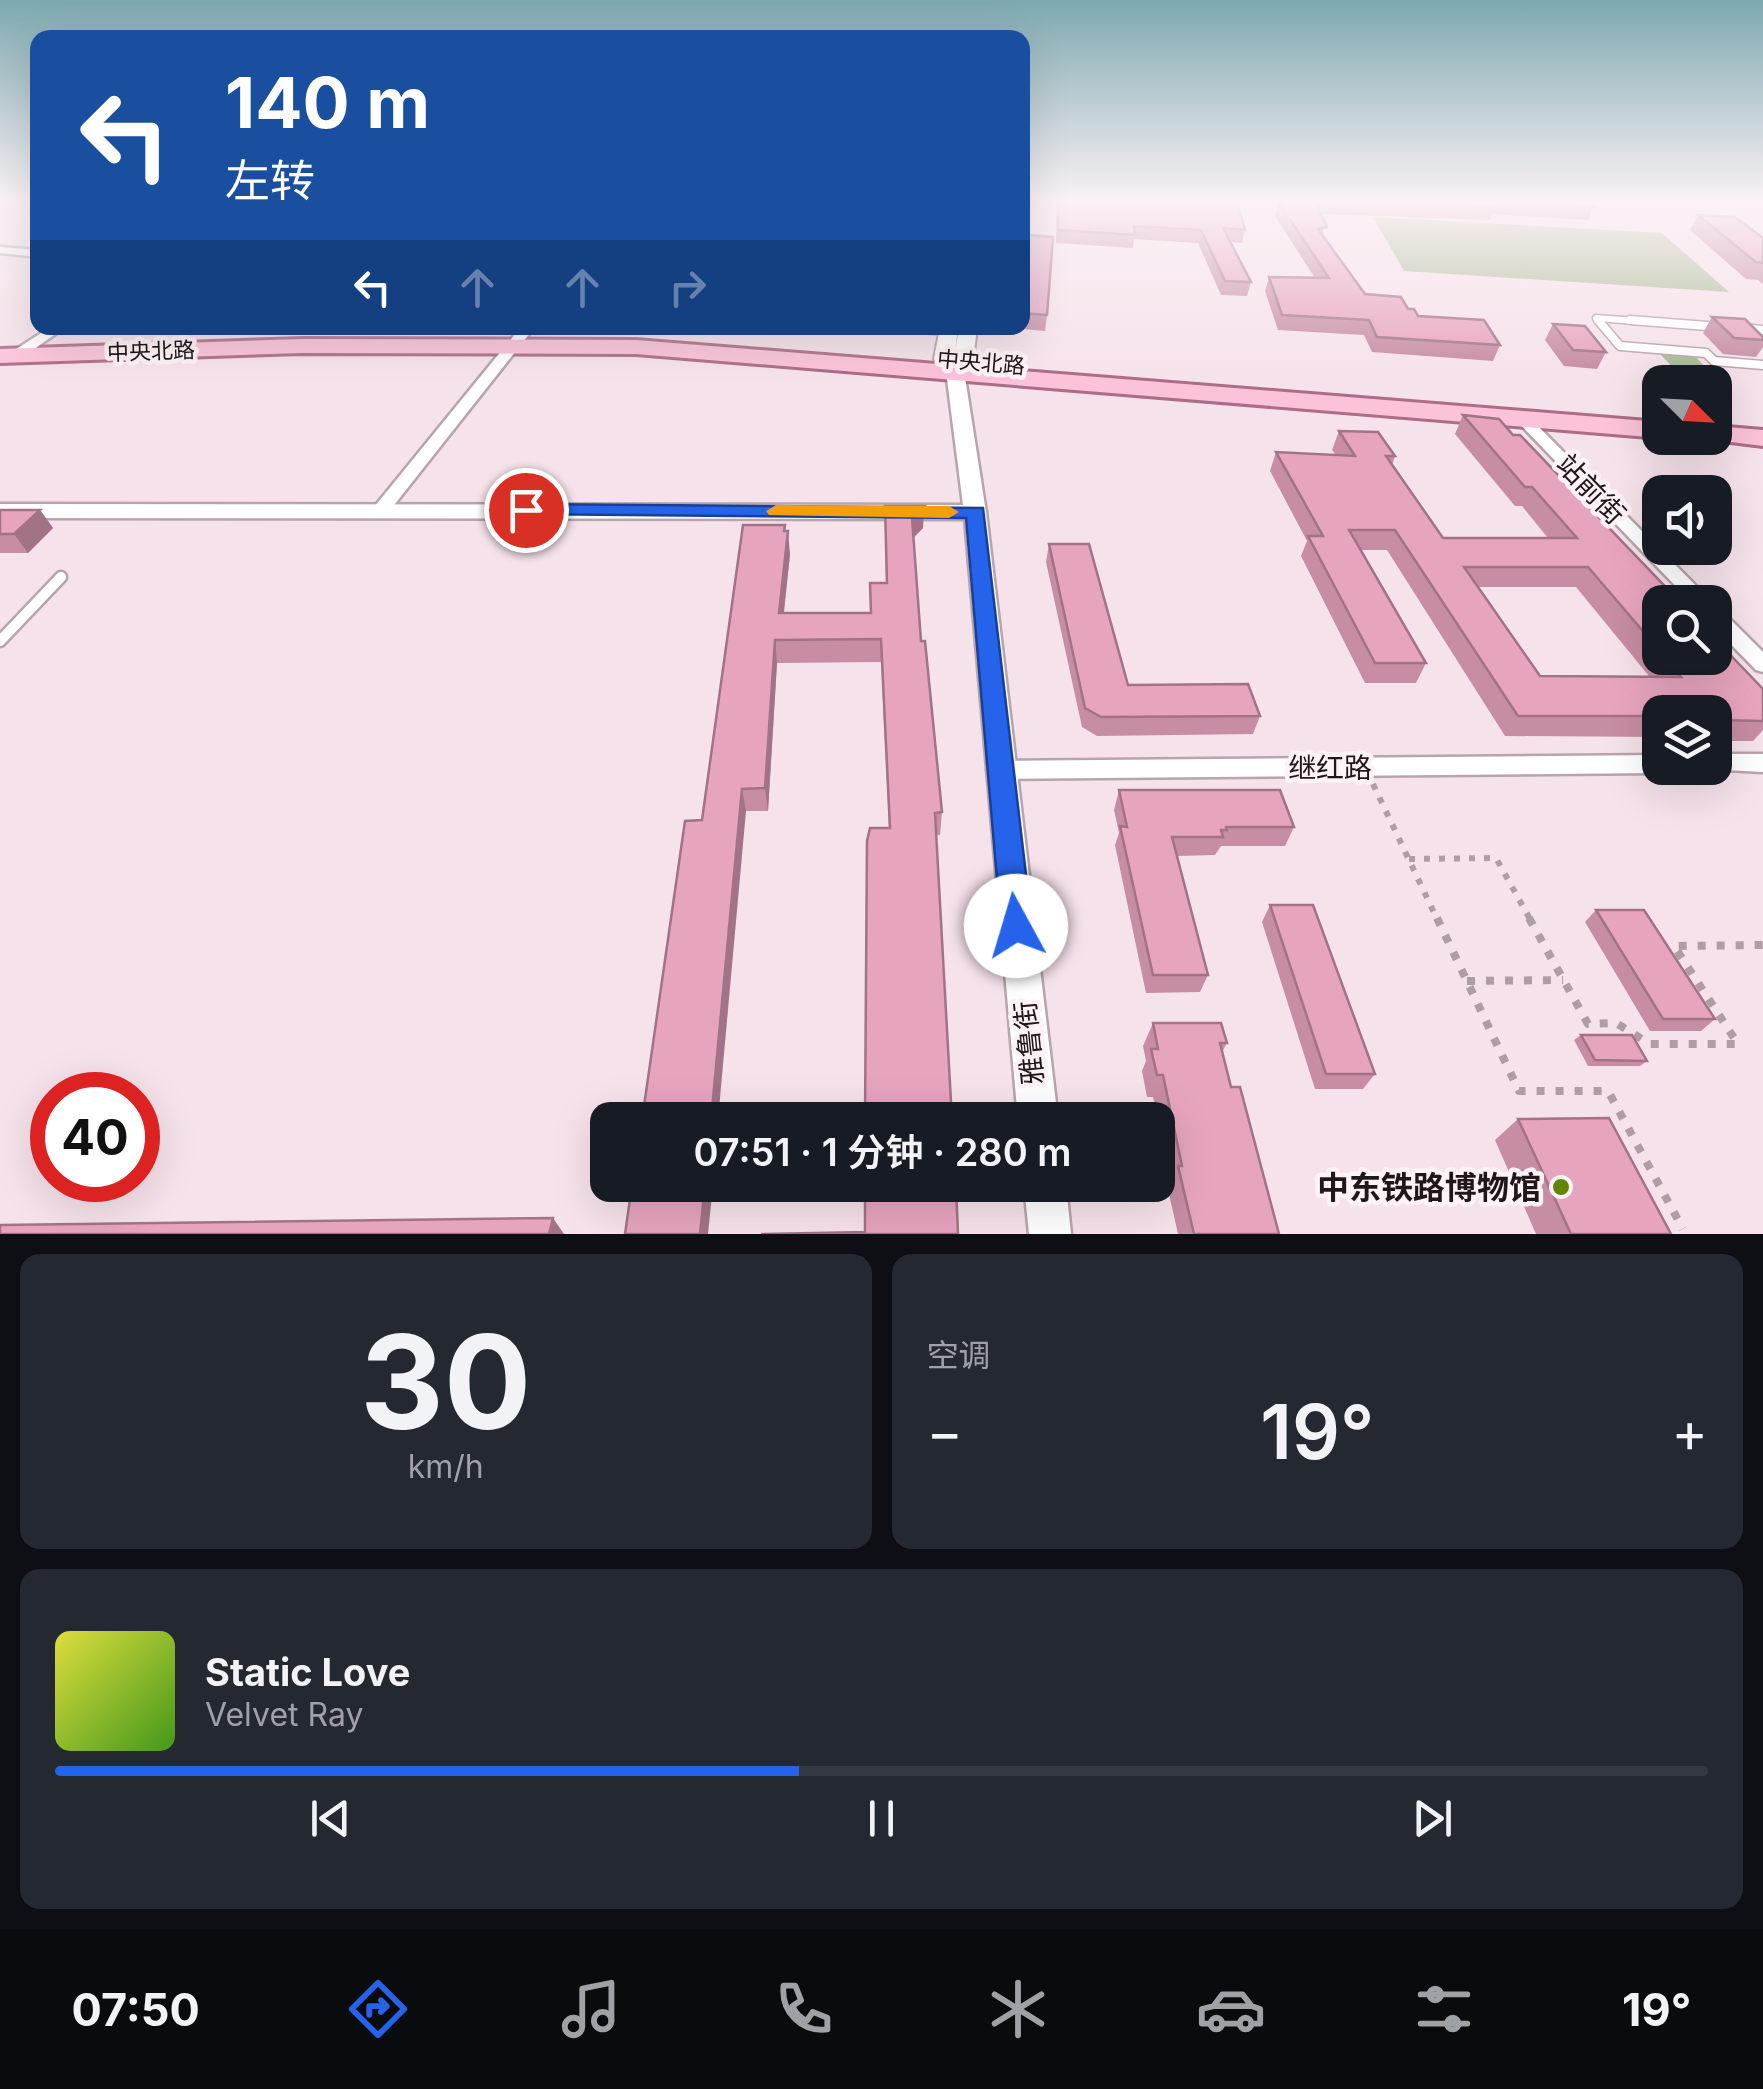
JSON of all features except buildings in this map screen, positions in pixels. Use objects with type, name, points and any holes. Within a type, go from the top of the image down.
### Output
[{"type":"main road","name":"雅鲁街","points":[[954,363],[955,335]]},
{"type":"main road","name":"中央北路","points":[[7,356],[519,336],[954,363],[1642,416]]},
{"type":"main road","name":"中央北路","points":[[954,363],[1642,428]]},
{"type":"main road","points":[[1732,423],[1763,425]]},
{"type":"main road","points":[[1732,435],[1763,438]]},
{"type":"street","points":[[7,356],[44,335]]},
{"type":"street","points":[[382,510],[519,336]]},
{"type":"street","name":"雅鲁街","points":[[954,363],[976,512],[999,770],[1036,1102]]},
{"type":"street","name":"站前街","points":[[1522,418],[1685,585]]},
{"type":"street","points":[[0,512],[976,512]]},
{"type":"street","points":[[1732,633],[1763,665]]},
{"type":"street","points":[[1732,763],[1763,762]]},
{"type":"street","name":"继红路","points":[[999,770],[1642,764]]},
{"type":"street","points":[[1047,1202],[1050,1234]]},
{"type":"lane","points":[[1763,330],[1596,318],[1620,346],[1706,353],[1714,361],[1763,365]]},
{"type":"lane","points":[[1751,364],[1763,376]]},
{"type":"lane","points":[[0,640],[60,577]]},
{"type":"path","points":[[1365,768],[1519,1091],[1608,1091],[1683,1229]]},
{"type":"path","points":[[1409,859],[1496,858],[1588,1024],[1616,1023],[1650,1044],[1738,1044],[1674,946],[1763,945]]},
{"type":"path","points":[[1467,981],[1564,980]]},
{"type":"green space","points":[[1396,258],[1690,258],[1729,292],[1404,271]]},
{"type":"green space","points":[[1661,355],[1697,358],[1703,365],[1671,365]]},
{"type":"slow traffic","points":[[776,511],[949,512]]},
{"type":"place","name":"中东铁路博物馆","points":[[1561,1187]]},
{"type":"route","points":[[526,510],[976,512],[1016,926]]}]
